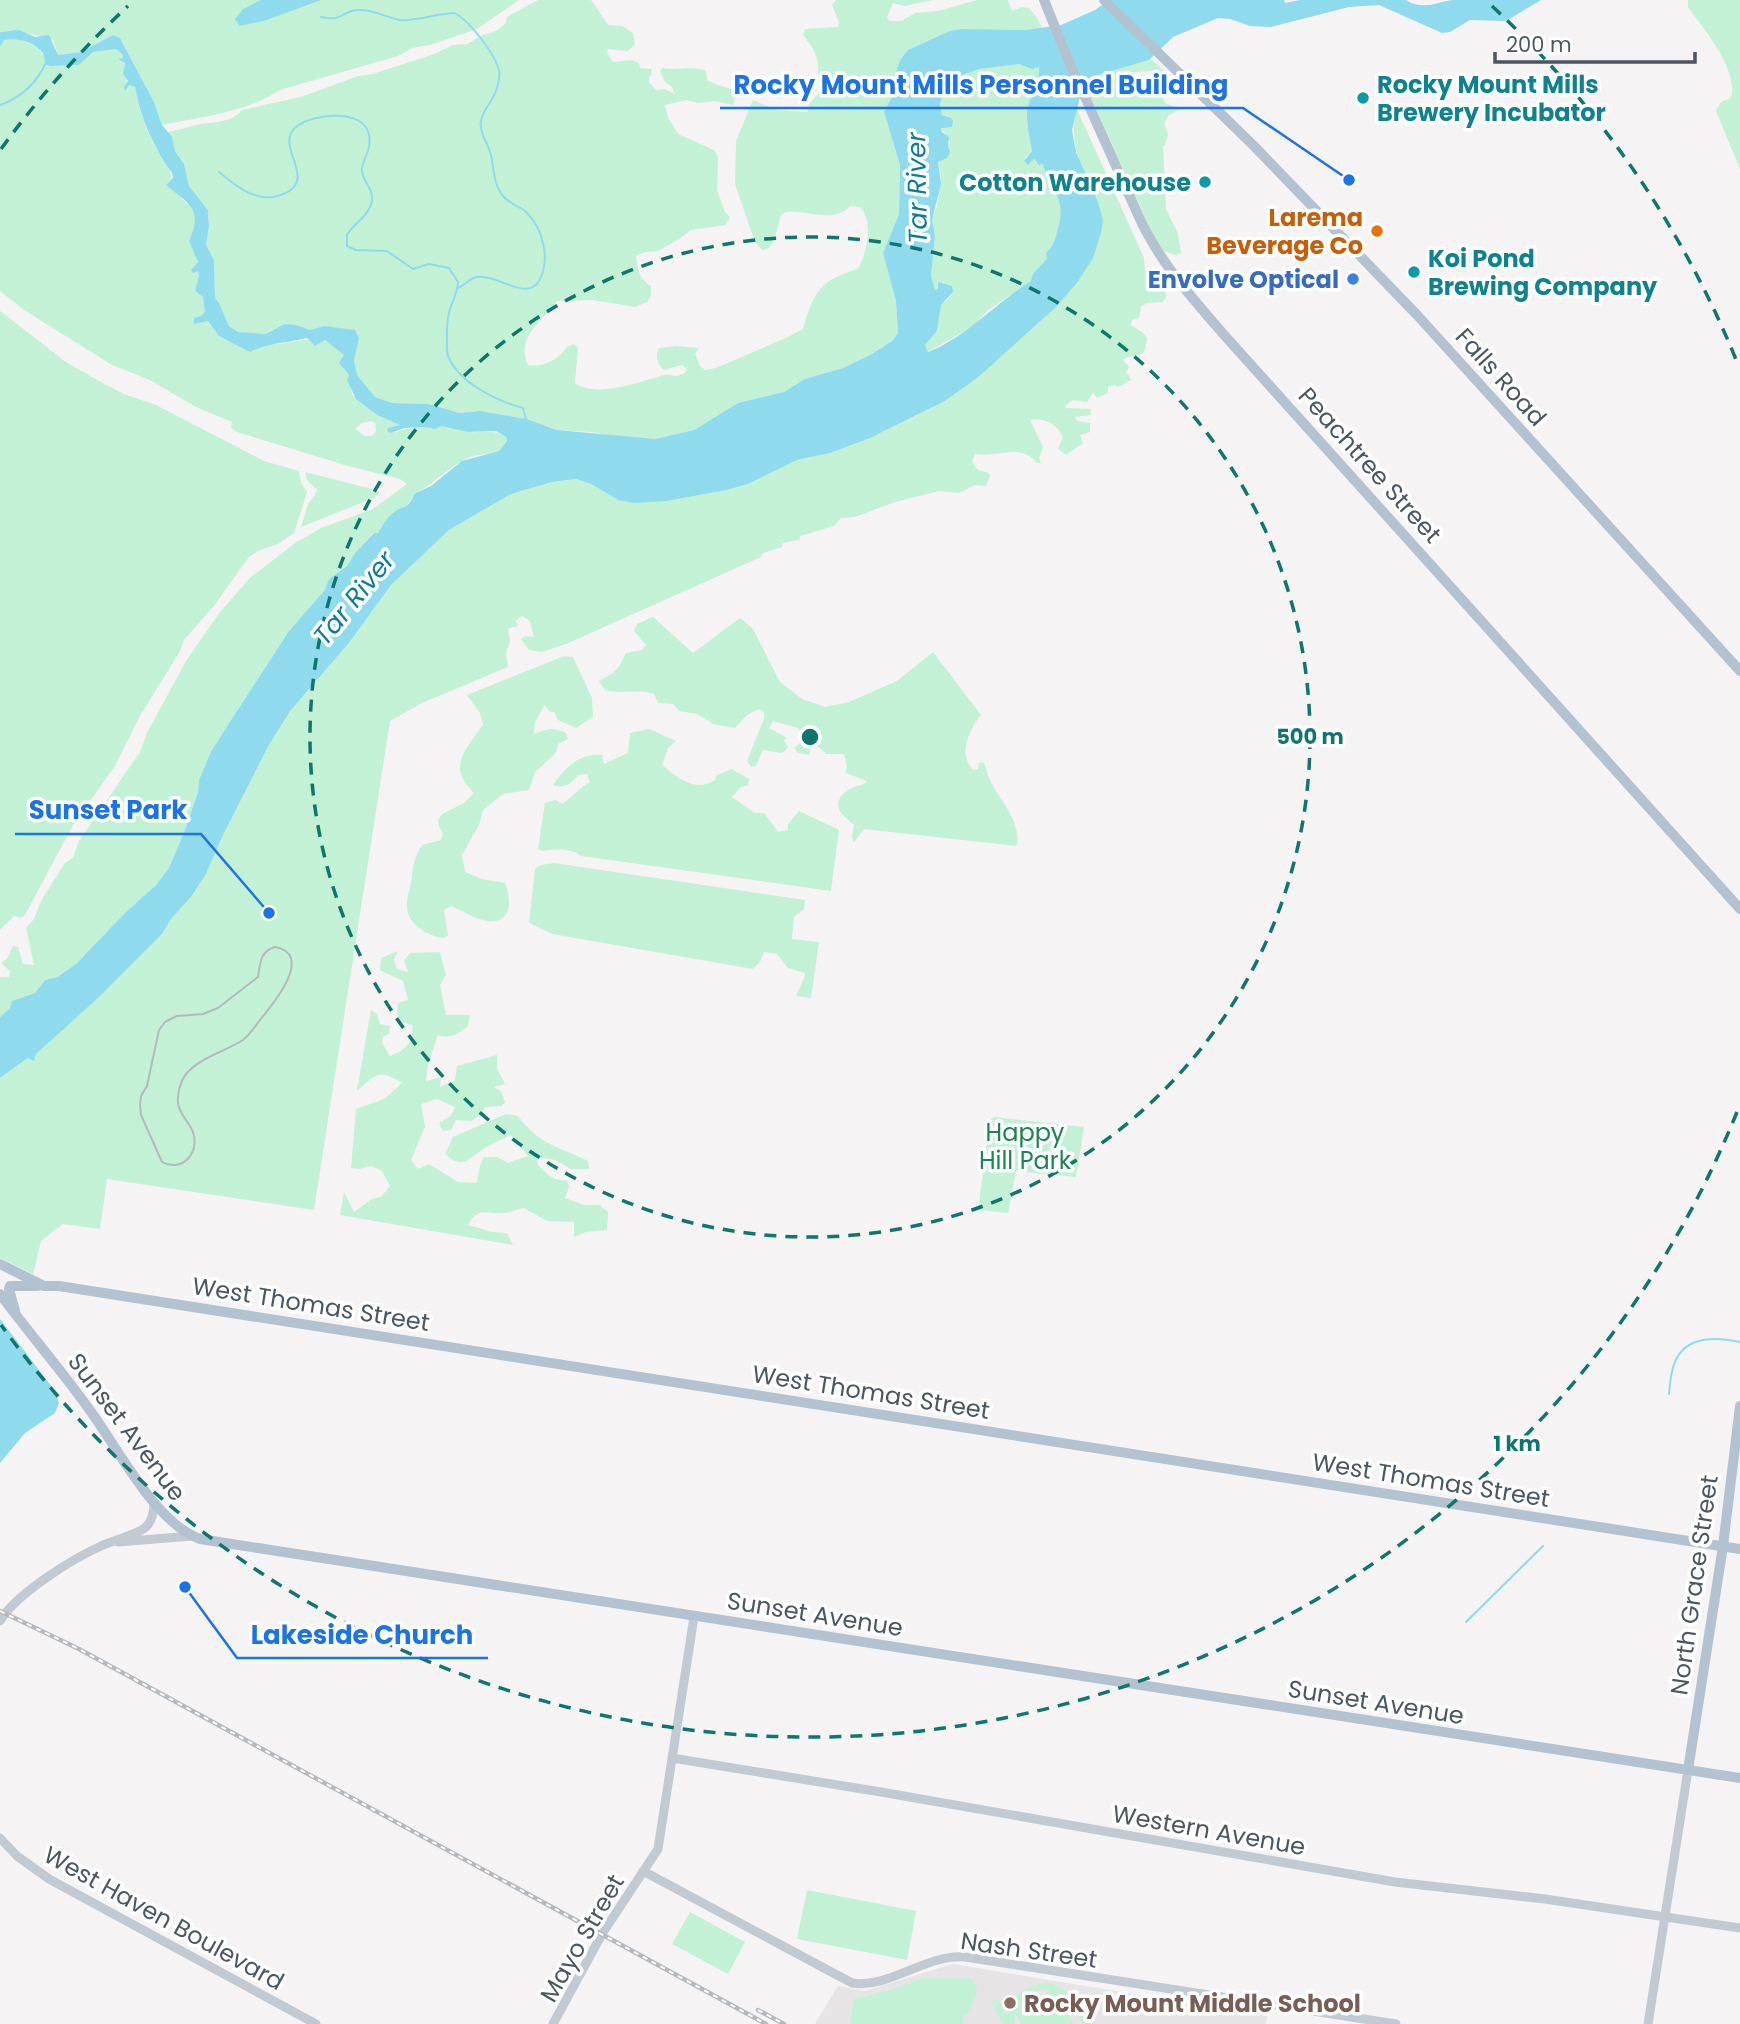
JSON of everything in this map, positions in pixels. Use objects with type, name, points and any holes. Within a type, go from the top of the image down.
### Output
[{"type":"main road","name":"Peachtree Street","points":[[1044,0],[1148,237],[1160,256],[1212,321],[1740,909]]},
{"type":"main road","name":"Falls Road","points":[[1104,0],[1254,146],[1418,316],[1740,671]]},
{"type":"main road","name":"West Thomas Street","points":[[0,1264],[44,1286],[59,1286],[371,1334],[1740,1549]]},
{"type":"main road","points":[[16,1316],[10,1286],[44,1286]]},
{"type":"main road","name":"Sunset Avenue","points":[[0,1294],[89,1409],[153,1502],[179,1528],[192,1536],[694,1617],[1740,1778]]},
{"type":"main road","name":"North Grace Street","points":[[1688,1770],[1723,1546],[1740,1406]]},
{"type":"street","points":[[2,1617],[71,1560],[141,1531],[153,1515],[153,1502]]},
{"type":"street","points":[[112,1542],[192,1536]]},
{"type":"street","name":"Mayo Street","points":[[554,2024],[602,1934],[657,1849],[694,1617]]},
{"type":"street","name":"Western Avenue","points":[[672,1758],[1395,1882],[1545,1899],[1740,1927]]},
{"type":"street","points":[[1648,2024],[1688,1770]]},
{"type":"street","name":"West Haven Boulevard","points":[[0,1838],[18,1856],[49,1879],[316,2024]]},
{"type":"street","name":"Nash Street","points":[[643,1871],[836,1977],[852,1983],[873,1983],[932,1961],[956,1956],[1396,2024]]},
{"type":"shaded area","name":"Rocky Mount Middle School","points":[[953,1964],[1267,2016],[1266,2024],[815,2024],[838,1986],[865,1991]]},
{"type":"green space","points":[[0,0],[519,0],[477,29],[430,45],[412,48],[398,56],[280,90],[238,109],[162,125],[154,102],[122,41],[113,35],[81,52],[58,55],[53,40],[0,32]]},
{"type":"green space","points":[[538,0],[591,0],[608,25],[622,26],[633,33],[635,45],[627,51],[608,49],[607,53],[613,62],[633,60],[639,63],[640,68],[651,69],[649,82],[656,90],[665,89],[675,94],[672,87],[665,82],[660,71],[663,68],[691,68],[706,71],[707,80],[737,91],[733,105],[686,100],[665,105],[668,117],[678,134],[714,150],[718,157],[717,190],[725,212],[730,217],[726,225],[691,230],[658,251],[636,256],[640,274],[651,286],[651,296],[647,302],[635,307],[592,300],[557,301],[528,338],[525,355],[528,365],[550,362],[567,347],[573,344],[578,347],[575,383],[595,389],[619,387],[665,375],[677,376],[685,373],[687,369],[682,365],[664,370],[657,360],[659,348],[699,348],[695,354],[700,366],[705,370],[716,368],[786,338],[803,329],[820,289],[835,278],[858,269],[868,238],[867,221],[860,207],[850,206],[844,211],[828,215],[787,212],[781,215],[771,245],[762,250],[755,242],[735,184],[736,141],[753,100],[776,110],[807,112],[810,103],[822,89],[817,58],[803,35],[805,29],[838,27],[839,22],[832,5],[836,0],[933,0],[905,6],[893,3],[887,17],[890,21],[901,21],[915,13],[938,11],[977,0],[1008,0],[1012,11],[1022,7],[1029,8],[1042,29],[1026,30],[895,76],[894,93],[884,112],[900,165],[899,214],[883,253],[896,301],[898,333],[892,341],[843,368],[806,379],[784,392],[738,403],[694,430],[655,439],[628,438],[557,430],[527,419],[480,411],[458,413],[429,404],[392,403],[375,397],[357,375],[354,360],[359,339],[338,329],[324,326],[310,330],[284,324],[266,334],[256,335],[238,332],[229,326],[215,299],[214,260],[206,245],[208,210],[189,186],[184,164],[175,151],[168,132],[229,119],[242,110],[301,97],[358,76],[373,74],[434,54],[453,45],[467,44],[496,31],[506,23],[507,17]]},
{"type":"green space","points":[[1688,0],[1740,0],[1740,169],[1716,111],[1721,102],[1731,98],[1730,75],[1718,50],[1688,7]]},
{"type":"green space","points":[[16,38],[36,47],[43,54],[46,65],[50,66],[79,65],[93,52],[116,49],[123,55],[127,84],[135,87],[148,131],[170,171],[172,190],[196,211],[189,241],[197,257],[199,275],[195,291],[203,297],[205,312],[200,321],[208,320],[219,336],[244,341],[278,344],[318,340],[336,347],[344,355],[344,369],[350,377],[352,394],[377,415],[401,425],[394,433],[412,428],[445,426],[469,432],[497,433],[506,437],[507,441],[497,451],[466,459],[414,494],[407,505],[378,533],[373,533],[347,566],[329,579],[326,590],[289,631],[233,717],[199,780],[198,792],[169,868],[156,885],[77,963],[58,978],[45,980],[35,993],[12,1001],[10,1008],[0,1017],[0,977],[9,977],[10,971],[1,963],[7,959],[13,946],[18,947],[23,964],[34,965],[26,928],[34,919],[41,901],[65,863],[73,858],[79,841],[140,752],[147,733],[186,661],[220,612],[250,578],[295,543],[321,528],[373,509],[407,484],[400,479],[237,432],[231,428],[232,422],[196,407],[150,380],[112,365],[24,310],[0,291],[0,47],[4,40]],"holes":[[[372,421],[377,425],[372,436],[365,436],[355,429],[362,423]]]},
{"type":"green space","points":[[1151,59],[1185,90],[1185,94],[1181,95],[1154,83],[1152,71],[1134,72],[1136,83],[1147,84],[1163,97],[1165,103],[1180,109],[1169,115],[1164,123],[1168,135],[1163,146],[1166,209],[1178,234],[1181,253],[1176,255],[1164,251],[1154,237],[1085,84],[1099,73]]},
{"type":"green space","points":[[1019,64],[1039,67],[1027,111],[1032,151],[1025,158],[1028,165],[1034,159],[1036,163],[1043,163],[1059,201],[1060,217],[1055,239],[1046,253],[1047,259],[1031,281],[987,311],[975,325],[928,352],[925,345],[937,331],[941,305],[953,292],[938,283],[938,289],[935,291],[931,276],[935,236],[932,220],[941,177],[938,162],[950,142],[941,128],[951,118],[942,115],[940,104],[945,89],[957,98],[958,79],[964,74],[979,69]]},
{"type":"green space","points":[[1076,107],[1144,258],[1145,270],[1150,274],[1156,273],[1167,295],[1163,302],[1147,303],[1141,307],[1139,318],[1132,320],[1131,325],[1147,338],[1145,350],[1140,355],[1123,360],[1129,367],[1125,374],[1129,375],[1131,380],[1118,387],[1108,387],[1108,393],[1097,398],[1093,393],[1087,402],[1073,400],[1065,406],[1091,409],[1091,415],[1075,417],[1077,421],[1090,423],[1090,432],[1080,435],[1083,443],[1066,455],[1058,449],[1063,437],[1057,428],[1050,422],[1030,420],[1043,447],[1039,458],[1041,463],[1023,453],[975,454],[972,461],[978,470],[989,473],[986,486],[975,485],[959,493],[939,491],[895,502],[855,517],[841,518],[834,526],[800,536],[799,540],[782,543],[782,547],[763,553],[761,557],[566,644],[542,652],[529,650],[521,639],[526,636],[534,637],[530,621],[522,616],[515,621],[518,624],[516,627],[508,628],[508,667],[422,703],[390,721],[314,1210],[107,1179],[100,1229],[63,1224],[41,1241],[33,1274],[0,1258],[0,1078],[28,1058],[35,1059],[36,1054],[162,934],[206,874],[270,743],[291,710],[349,643],[391,585],[449,530],[511,494],[552,482],[576,479],[591,484],[618,500],[667,501],[727,490],[748,484],[797,460],[830,453],[887,430],[945,401],[976,379],[1025,333],[1098,202],[1075,146]]},
{"type":"green space","points":[[0,311],[66,362],[99,381],[124,394],[156,405],[264,461],[299,471],[301,483],[307,492],[294,533],[278,544],[249,557],[213,607],[184,640],[115,766],[73,825],[25,915],[21,918],[14,916],[0,930]]},
{"type":"green space","points":[[305,472],[380,493],[301,527],[308,504],[317,490],[307,480]]},
{"type":"green space","points":[[653,617],[693,653],[740,618],[753,629],[780,682],[802,699],[825,707],[849,702],[897,681],[933,652],[981,715],[969,735],[966,757],[974,770],[983,762],[993,786],[1013,819],[1017,846],[864,829],[854,842],[854,825],[841,813],[839,802],[848,790],[867,781],[846,773],[844,754],[826,754],[819,747],[811,746],[809,755],[798,753],[794,748],[804,739],[798,728],[773,721],[769,728],[787,738],[784,740],[788,748],[782,753],[763,750],[756,766],[751,767],[747,761],[764,719],[764,713],[759,709],[747,715],[735,728],[713,724],[698,714],[679,711],[673,704],[658,703],[654,694],[605,690],[599,681],[616,670],[626,653],[642,650],[646,645],[634,631],[637,624]]},
{"type":"green space","points":[[564,656],[573,657],[592,698],[593,717],[576,728],[558,720],[555,713],[549,711],[545,705],[535,722],[534,734],[553,729],[566,733],[568,739],[558,744],[555,754],[535,772],[529,790],[503,794],[483,810],[479,825],[462,855],[465,872],[482,879],[505,883],[509,898],[508,911],[499,920],[492,921],[475,918],[451,906],[444,910],[448,936],[443,938],[430,934],[418,927],[409,916],[407,898],[414,862],[422,845],[441,840],[443,834],[439,827],[439,818],[474,793],[461,775],[460,766],[465,750],[483,725],[480,713],[467,695]]},
{"type":"green space","points":[[649,729],[676,741],[668,748],[662,765],[687,782],[708,784],[715,780],[716,776],[732,769],[749,779],[748,785],[740,788],[732,797],[755,813],[764,813],[778,832],[788,830],[788,824],[799,811],[839,830],[831,891],[581,856],[568,850],[538,849],[545,803],[555,800],[562,804],[590,782],[587,774],[578,775],[564,786],[553,785],[563,773],[574,762],[587,756],[602,755],[604,764],[628,753],[630,733]]},
{"type":"green space","points":[[554,863],[805,900],[804,909],[794,917],[792,939],[819,942],[811,998],[796,996],[805,973],[788,968],[777,954],[764,952],[753,969],[552,934],[529,923],[535,869]]},
{"type":"green space","points":[[398,951],[394,959],[397,969],[408,972],[404,960],[410,953],[440,952],[446,975],[440,985],[446,1015],[470,1015],[468,1026],[461,1032],[450,1036],[438,1035],[428,1064],[426,1081],[441,1077],[440,1087],[455,1080],[457,1066],[497,1055],[497,1069],[505,1084],[494,1087],[501,1091],[505,1102],[502,1106],[485,1107],[472,1121],[456,1120],[451,1130],[443,1131],[439,1123],[451,1116],[455,1107],[437,1099],[421,1104],[425,1127],[411,1160],[418,1169],[429,1164],[458,1182],[477,1183],[484,1157],[497,1157],[508,1163],[528,1156],[511,1135],[466,1161],[457,1162],[445,1154],[453,1137],[506,1114],[518,1116],[541,1139],[588,1161],[589,1169],[571,1169],[555,1160],[537,1157],[538,1165],[554,1179],[567,1180],[569,1187],[565,1198],[584,1205],[599,1205],[608,1212],[607,1230],[586,1232],[574,1237],[574,1222],[547,1221],[524,1208],[505,1213],[479,1213],[468,1225],[507,1233],[513,1245],[340,1215],[344,1192],[354,1212],[372,1199],[381,1197],[390,1186],[382,1171],[371,1166],[351,1168],[356,1109],[384,1099],[402,1083],[388,1076],[378,1075],[357,1091],[371,1010],[377,1014],[380,1024],[390,1026],[389,1034],[383,1037],[382,1043],[390,1056],[404,1048],[412,1036],[412,1025],[399,1021],[397,1012],[398,1003],[408,1000],[403,981],[380,970],[381,958]]},
{"type":"green space","name":"Happy Hill Park","points":[[994,1117],[1084,1127],[1076,1177],[1016,1171],[1008,1213],[978,1210],[990,1120]]},
{"type":"green space","points":[[807,1890],[916,1911],[907,1960],[797,1939]]},
{"type":"green space","points":[[690,1912],[745,1942],[728,1974],[672,1944]]},
{"type":"green space","points":[[965,1977],[974,1980],[977,1991],[968,2015],[965,2014],[962,2021],[964,2024],[850,2024],[854,1999],[924,1978]]},
{"type":"green space","points":[[1050,1983],[1069,1994],[1089,2024],[1083,2024],[1069,2000],[1056,1991],[1073,2024],[1021,2024],[1015,2013],[1014,2024],[1003,2024],[991,2002],[998,1999],[1006,2016],[1012,2002],[1022,1992],[1035,1985]],"holes":[[[1043,1989],[1051,1991],[1017,2008],[1028,1995]]]},
{"type":"water","points":[[261,0],[321,0],[264,21],[239,26],[235,19],[243,9]]},
{"type":"water","name":"Tar River","points":[[1109,0],[1284,0],[1285,3],[1300,0],[1406,0],[1419,5],[1430,5],[1453,0],[1541,0],[1506,21],[1470,20],[1450,32],[1442,33],[1379,5],[1349,7],[1271,27],[1250,26],[1218,18],[1173,37],[1149,60],[1091,77],[1081,93],[1072,130],[1076,152],[1103,220],[1093,258],[1077,283],[1056,307],[976,379],[945,401],[870,438],[830,453],[797,460],[748,484],[667,501],[634,503],[618,500],[591,484],[576,479],[552,482],[511,494],[449,530],[391,585],[349,643],[291,710],[270,743],[206,874],[162,934],[99,997],[36,1054],[34,1061],[28,1058],[0,1078],[0,1017],[10,1008],[12,1001],[35,993],[45,980],[58,977],[77,963],[156,885],[169,868],[211,752],[289,631],[325,590],[329,579],[347,566],[355,553],[374,533],[378,533],[393,513],[408,505],[414,494],[431,486],[462,461],[499,451],[507,441],[506,437],[496,431],[468,432],[442,426],[435,429],[405,428],[390,433],[388,428],[400,425],[377,415],[356,399],[347,380],[349,375],[339,363],[344,355],[325,340],[315,346],[307,338],[250,352],[219,336],[208,321],[194,324],[194,318],[205,312],[203,297],[195,291],[198,271],[193,273],[191,270],[198,262],[189,241],[195,221],[194,213],[187,202],[166,185],[173,178],[172,173],[149,132],[135,87],[129,85],[125,91],[124,87],[128,81],[123,74],[125,63],[118,59],[123,58],[123,55],[116,49],[93,52],[79,65],[50,66],[46,65],[39,49],[25,41],[4,40],[0,47],[0,32],[19,30],[35,37],[49,35],[58,55],[81,52],[113,35],[120,38],[154,102],[162,125],[172,137],[175,151],[184,164],[189,186],[208,210],[206,245],[214,260],[215,298],[229,326],[238,332],[266,334],[284,324],[310,330],[324,326],[355,330],[359,339],[354,360],[357,375],[375,397],[392,403],[429,404],[459,413],[480,411],[527,419],[557,430],[655,439],[694,430],[738,403],[784,392],[805,379],[843,368],[872,354],[892,341],[898,333],[896,301],[883,253],[899,214],[900,165],[884,112],[894,93],[900,60],[908,50],[950,31],[1026,30],[1061,25],[1095,10]],"holes":[[[1019,64],[1032,69],[1039,67],[1037,83],[1027,111],[1032,151],[1024,161],[1028,165],[1034,159],[1039,165],[1043,164],[1059,201],[1060,217],[1055,239],[1046,253],[1047,259],[1033,274],[1031,281],[955,338],[928,352],[925,345],[937,331],[941,305],[953,292],[952,286],[938,282],[938,289],[935,290],[931,276],[935,236],[932,220],[941,184],[938,162],[947,158],[950,152],[949,137],[941,128],[952,127],[953,121],[942,115],[940,104],[945,89],[958,98],[960,93],[957,85],[962,75],[979,69]]]},
{"type":"water","points":[[0,1319],[52,1387],[59,1403],[55,1413],[25,1433],[0,1463]]},
{"type":"waterway","points":[[321,17],[334,18],[357,10],[400,20],[455,13],[474,30],[495,60],[499,69],[499,80],[496,92],[482,117],[481,129],[490,152],[497,187],[504,197],[526,212],[541,235],[545,254],[543,273],[534,287],[527,289],[485,277],[471,279],[458,288]]},
{"type":"waterway","points":[[0,105],[28,89],[46,62]]},
{"type":"waterway","points":[[219,172],[240,188],[255,195],[281,195],[293,188],[297,179],[289,139],[293,130],[304,122],[325,116],[347,117],[365,126],[369,134],[369,146],[362,172],[372,193],[372,201],[368,211],[347,235],[347,246],[356,250],[387,251],[413,269],[429,264],[449,268],[458,282],[448,318],[448,356],[453,366],[480,390],[523,408],[526,419]]},
{"type":"waterway","points":[[1669,1394],[1676,1360],[1689,1345],[1708,1339],[1740,1342]]},
{"type":"waterway","points":[[1466,1622],[1543,1546]]},
{"type":"tram line","points":[[275,947],[286,951],[291,958],[291,968],[283,989],[246,1038],[199,1063],[185,1076],[181,1083],[178,1103],[193,1131],[195,1143],[190,1156],[181,1163],[169,1165],[162,1162],[141,1115],[140,1105],[141,1096],[147,1086],[159,1030],[165,1022],[177,1016],[203,1014],[218,1008],[258,977],[264,955],[275,947]]},
{"type":"railway","points":[[0,1611],[79,1649],[766,2024]]},
{"type":"railway","points":[[758,2010],[784,2024]]},
{"type":"place","name":"Rocky Mount Mills Brewery Incubator","points":[[1363,98]]},
{"type":"place","name":"Rocky Mount Mills Personnel Building","points":[[1349,180]]},
{"type":"place","name":"Cotton Warehouse","points":[[1205,182]]},
{"type":"place","name":"Larema Beverage Co","points":[[1377,231]]},
{"type":"place","name":"Koi Pond Brewing Company","points":[[1414,272]]},
{"type":"place","name":"Envolve Optical","points":[[1353,279]]},
{"type":"place","name":"Sunset Park","points":[[269,913]]},
{"type":"place","name":"Lakeside Church","points":[[185,1587]]},
{"type":"place","name":"Rocky Mount Middle School","points":[[1010,2003]]}]
